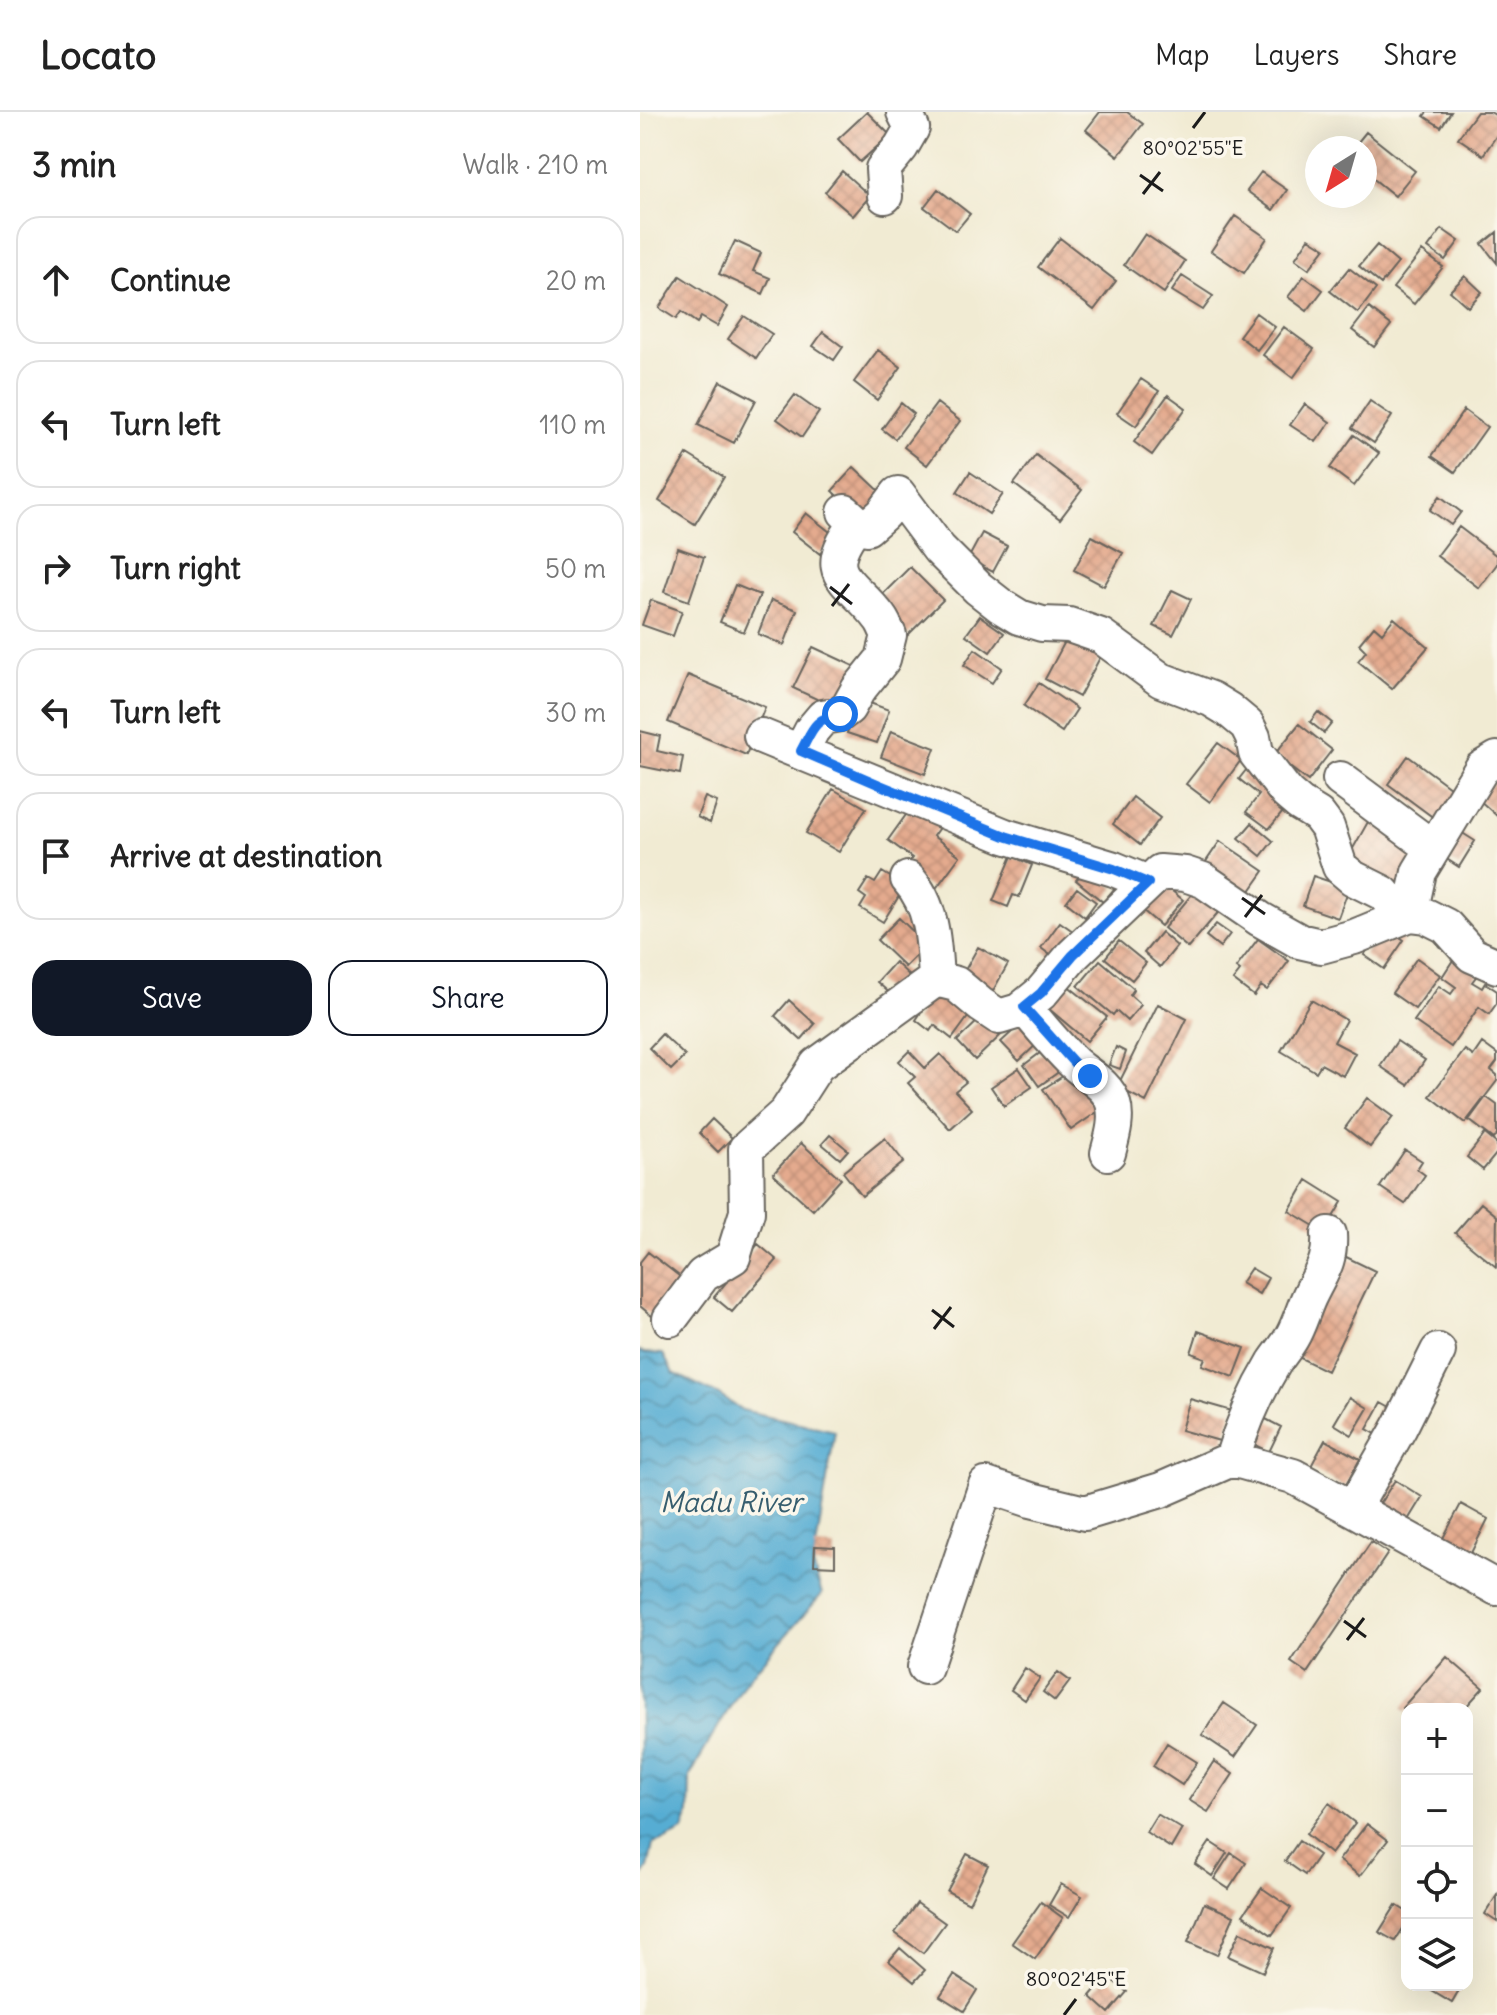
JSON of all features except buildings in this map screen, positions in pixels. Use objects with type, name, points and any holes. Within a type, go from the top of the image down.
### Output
[{"type":"street","points":[[885,196],[883,169],[912,128],[904,112]]},
{"type":"street","points":[[801,751],[823,717],[840,714],[848,708],[883,659],[889,635],[881,619],[841,574],[838,559],[851,518],[867,528],[898,494],[939,549],[1001,606],[1019,617],[1042,624],[1069,625],[1101,636],[1161,680],[1211,699],[1247,725],[1256,753],[1287,793],[1318,815],[1327,827],[1340,867],[1353,878],[1383,893],[1401,917]]},
{"type":"street","points":[[761,736],[1005,836],[1114,869],[1148,883]]},
{"type":"street","points":[[1401,917],[1419,872],[1433,848],[1482,768],[1497,759]]},
{"type":"street","points":[[1340,779],[1433,848]]},
{"type":"street","points":[[670,1319],[703,1275],[733,1257],[747,1212],[746,1149],[786,1113],[817,1065],[936,979],[956,984],[999,1017],[1019,1011],[1041,993],[1073,955],[1160,872],[1185,874],[1203,880],[1299,941],[1321,946],[1354,937],[1401,917],[1426,916],[1446,926],[1472,955],[1497,966]]},
{"type":"street","points":[[908,879],[923,900],[928,915],[935,950],[936,979]]},
{"type":"street","points":[[1024,1007],[1075,1064],[1109,1095],[1114,1104],[1114,1118],[1108,1153]]},
{"type":"street","points":[[1232,1459],[1253,1403],[1274,1363],[1292,1339],[1310,1294],[1328,1261],[1329,1234]]},
{"type":"street","points":[[1353,1509],[1400,1427],[1438,1351]]},
{"type":"street","points":[[925,1667],[986,1485],[1085,1513],[1161,1490],[1232,1459],[1293,1476],[1497,1588]]},
{"type":"water","name":"Madu River","points":[[640,1351],[663,1354],[673,1373],[742,1410],[835,1431],[813,1566],[822,1594],[745,1682],[690,1776],[689,1813],[683,1831],[653,1844],[648,1868],[640,1880]]},
{"type":"route","points":[[840,714],[823,717],[801,751],[1005,836],[1114,869],[1148,883],[1024,1007],[1075,1064],[1090,1076]]}]
